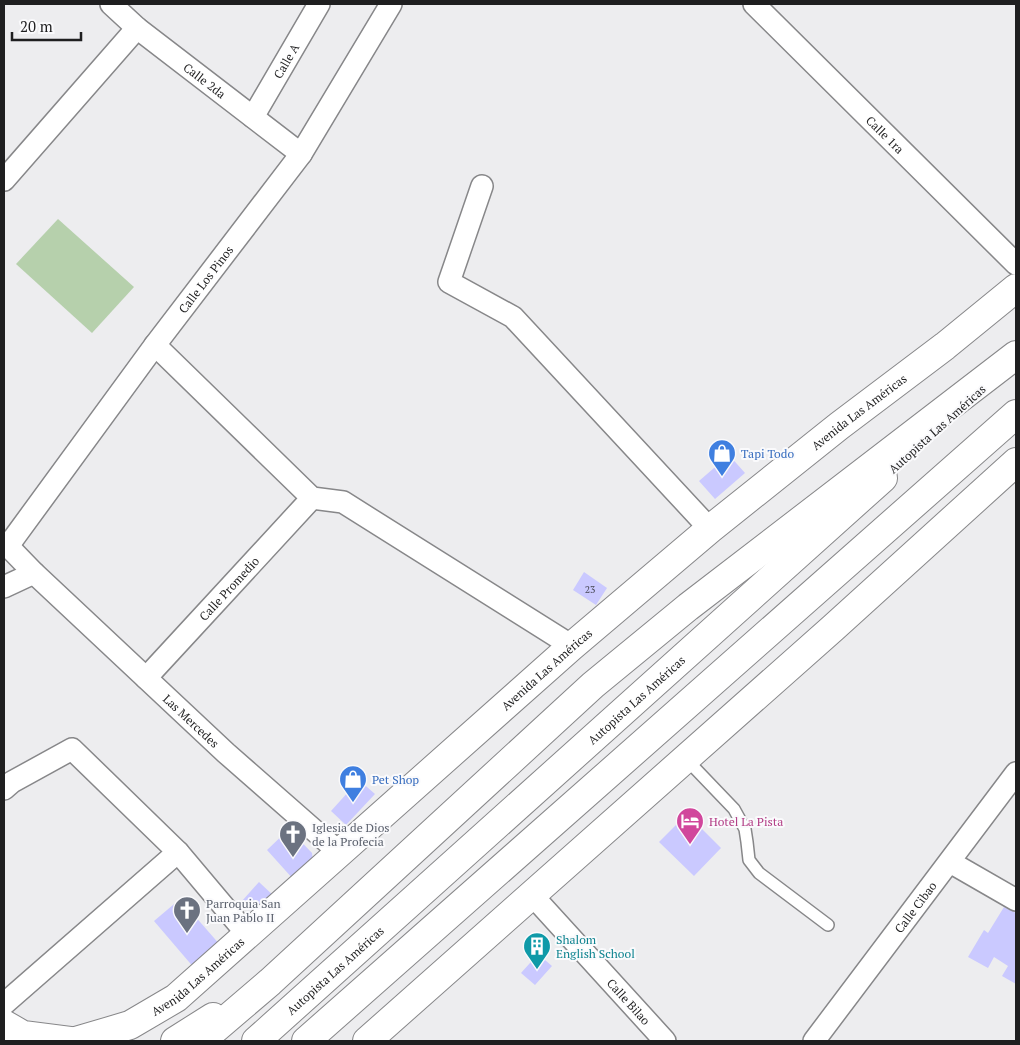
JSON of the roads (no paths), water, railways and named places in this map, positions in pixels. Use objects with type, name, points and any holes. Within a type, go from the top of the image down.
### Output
[{"type":"main road","name":"Avenida Las Américas","points":[[76,1041],[130,1025],[176,998],[572,646],[710,528],[839,426],[945,346],[1016,288]]},
{"type":"main road","points":[[201,1041],[270,982],[593,685],[696,601],[1016,357]]},
{"type":"main road","name":"Autopista Las Américas","points":[[256,1041],[1016,357]]},
{"type":"main road","points":[[306,1041],[1016,414]]},
{"type":"main road","points":[[367,1041],[833,628],[1016,462]]},
{"type":"main road","points":[[175,1041],[270,982]]},
{"type":"main road","points":[[4,1024],[23,1035],[70,1041]]},
{"type":"street","name":"Calle A","points":[[253,117],[318,4]]},
{"type":"street","name":"Calle Los Pinos","points":[[6,544],[301,154],[391,4]]},
{"type":"street","name":"Calle 1ra","points":[[754,4],[1016,264]]},
{"type":"street","name":"Calle 2da","points":[[126,13],[301,154]]},
{"type":"street","points":[[4,180],[126,13]]},
{"type":"street","points":[[482,186],[449,282],[514,317],[710,528]]},
{"type":"street","points":[[155,345],[312,498],[343,502],[572,646]]},
{"type":"street","name":"Calle Promedio","points":[[146,678],[312,498]]},
{"type":"street","name":"Las Mercedes","points":[[6,544],[226,753],[340,853]]},
{"type":"street","points":[[4,586],[40,578]]},
{"type":"street","points":[[4,789],[12,782],[72,749],[178,852],[247,934]]},
{"type":"street","name":"Calle Cibao","points":[[814,1041],[1016,774]]},
{"type":"street","points":[[4,1004],[178,852]]},
{"type":"street","points":[[950,862],[1016,900]]},
{"type":"street","name":"Calle Bilao","points":[[532,895],[665,1041]]},
{"type":"lane","points":[[686,759],[734,809],[745,829],[749,860],[759,873],[828,925]]},
{"type":"place","name":"Tapi Todo","points":[[722,477]]},
{"type":"place","name":"Pet Shop","points":[[353,803]]},
{"type":"place","name":"Hotel La Pista","points":[[690,845]]},
{"type":"place","name":"Iglesia de Dios de la Profecia","points":[[293,858]]},
{"type":"place","name":"Parroquia San Juan Pablo II","points":[[187,934]]},
{"type":"place","name":"Shalom English School","points":[[537,970]]}]
